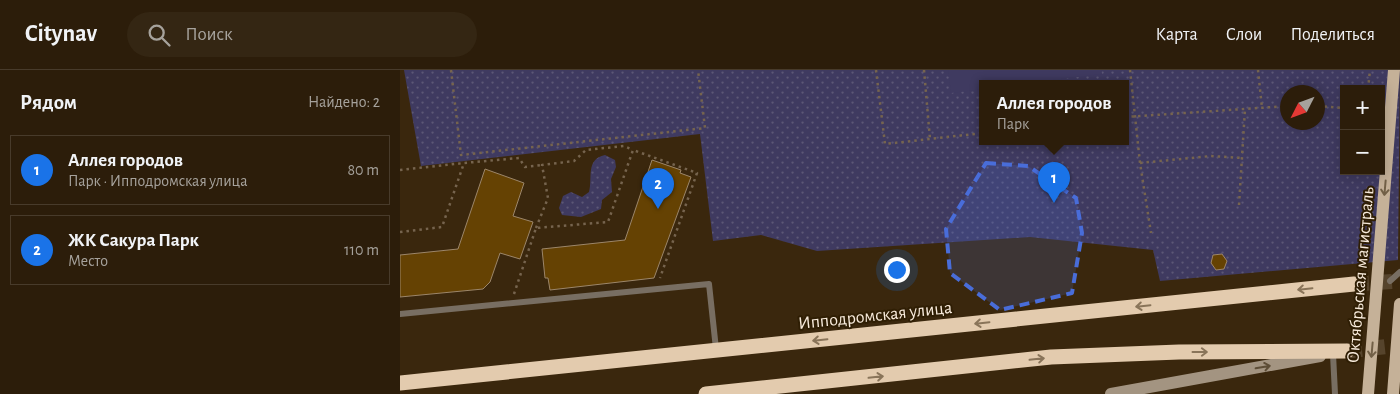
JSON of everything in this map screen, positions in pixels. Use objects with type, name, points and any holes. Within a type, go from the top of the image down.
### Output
[{"type":"highway","name":"Ипподромская улица","points":[[400,384],[1354,284]]},
{"type":"highway","points":[[706,394],[1051,357],[1179,352],[1340,353]]},
{"type":"main road","name":"Октябрьская магистраль","points":[[1368,394],[1394,70]]},
{"type":"main road","points":[[1393,394],[1400,304]]},
{"type":"street","points":[[1111,394],[1340,353]]},
{"type":"lane","points":[[1390,281],[1400,272]]},
{"type":"lane","points":[[400,314],[709,284],[716,351]]},
{"type":"lane","points":[[1335,394],[1340,353]]},
{"type":"path","points":[[451,70],[461,155],[705,128],[698,70]]},
{"type":"path","points":[[876,70],[886,144],[979,133]]},
{"type":"path","points":[[924,70],[930,139]]},
{"type":"path","points":[[1130,70],[1140,163],[1151,233]]},
{"type":"path","points":[[1258,70],[1262,108]]},
{"type":"path","points":[[1368,85],[1370,70]]},
{"type":"path","points":[[1129,117],[1280,107]]},
{"type":"path","points":[[1325,107],[1340,108]]},
{"type":"path","points":[[1239,205],[1245,108]]},
{"type":"path","points":[[400,170],[519,158],[524,167],[574,161],[586,150],[624,146],[697,173],[657,289]]},
{"type":"path","points":[[536,228],[608,222],[633,150]]},
{"type":"path","points":[[1140,163],[1211,156],[1242,158]]},
{"type":"path","points":[[400,232],[442,227],[464,163]]},
{"type":"path","points":[[511,303],[548,198],[542,165]]},
{"type":"highlighted area","points":[[986,163],[1028,166],[1076,198],[1082,233],[1072,293],[1000,310],[950,273],[946,229]]},
{"type":"shaded area","points":[[404,70],[1400,70],[1398,260],[1160,281],[1153,250],[1030,237],[817,251],[761,235],[713,241],[700,134],[421,166]]},
{"type":"shaded area","points":[[948,70],[1101,70],[1102,74],[1053,80],[979,80],[979,90],[951,93]]},
{"type":"shaded area","points":[[605,155],[615,160],[616,167],[611,179],[612,192],[602,200],[601,209],[581,217],[562,215],[559,208],[563,196],[571,192],[582,197],[589,192],[592,165],[599,157]]},
{"type":"building","points":[[652,160],[681,170],[680,173],[691,177],[654,278],[550,290],[548,278],[545,278],[542,249],[625,240]]},
{"type":"building","points":[[485,169],[524,183],[513,216],[533,222],[520,259],[500,253],[490,282],[483,289],[400,297],[400,255],[458,249]]},
{"type":"building","points":[[1222,254],[1227,261],[1224,269],[1216,270],[1211,263],[1213,255]]},
{"type":"tunnel","points":[[1354,284],[1400,281]]},
{"type":"tunnel","points":[[1347,351],[1400,345]]},
{"type":"place","name":"Аллея городов","points":[[1054,203]]},
{"type":"place","name":"ЖК Сакура Парк","points":[[658,209]]}]
